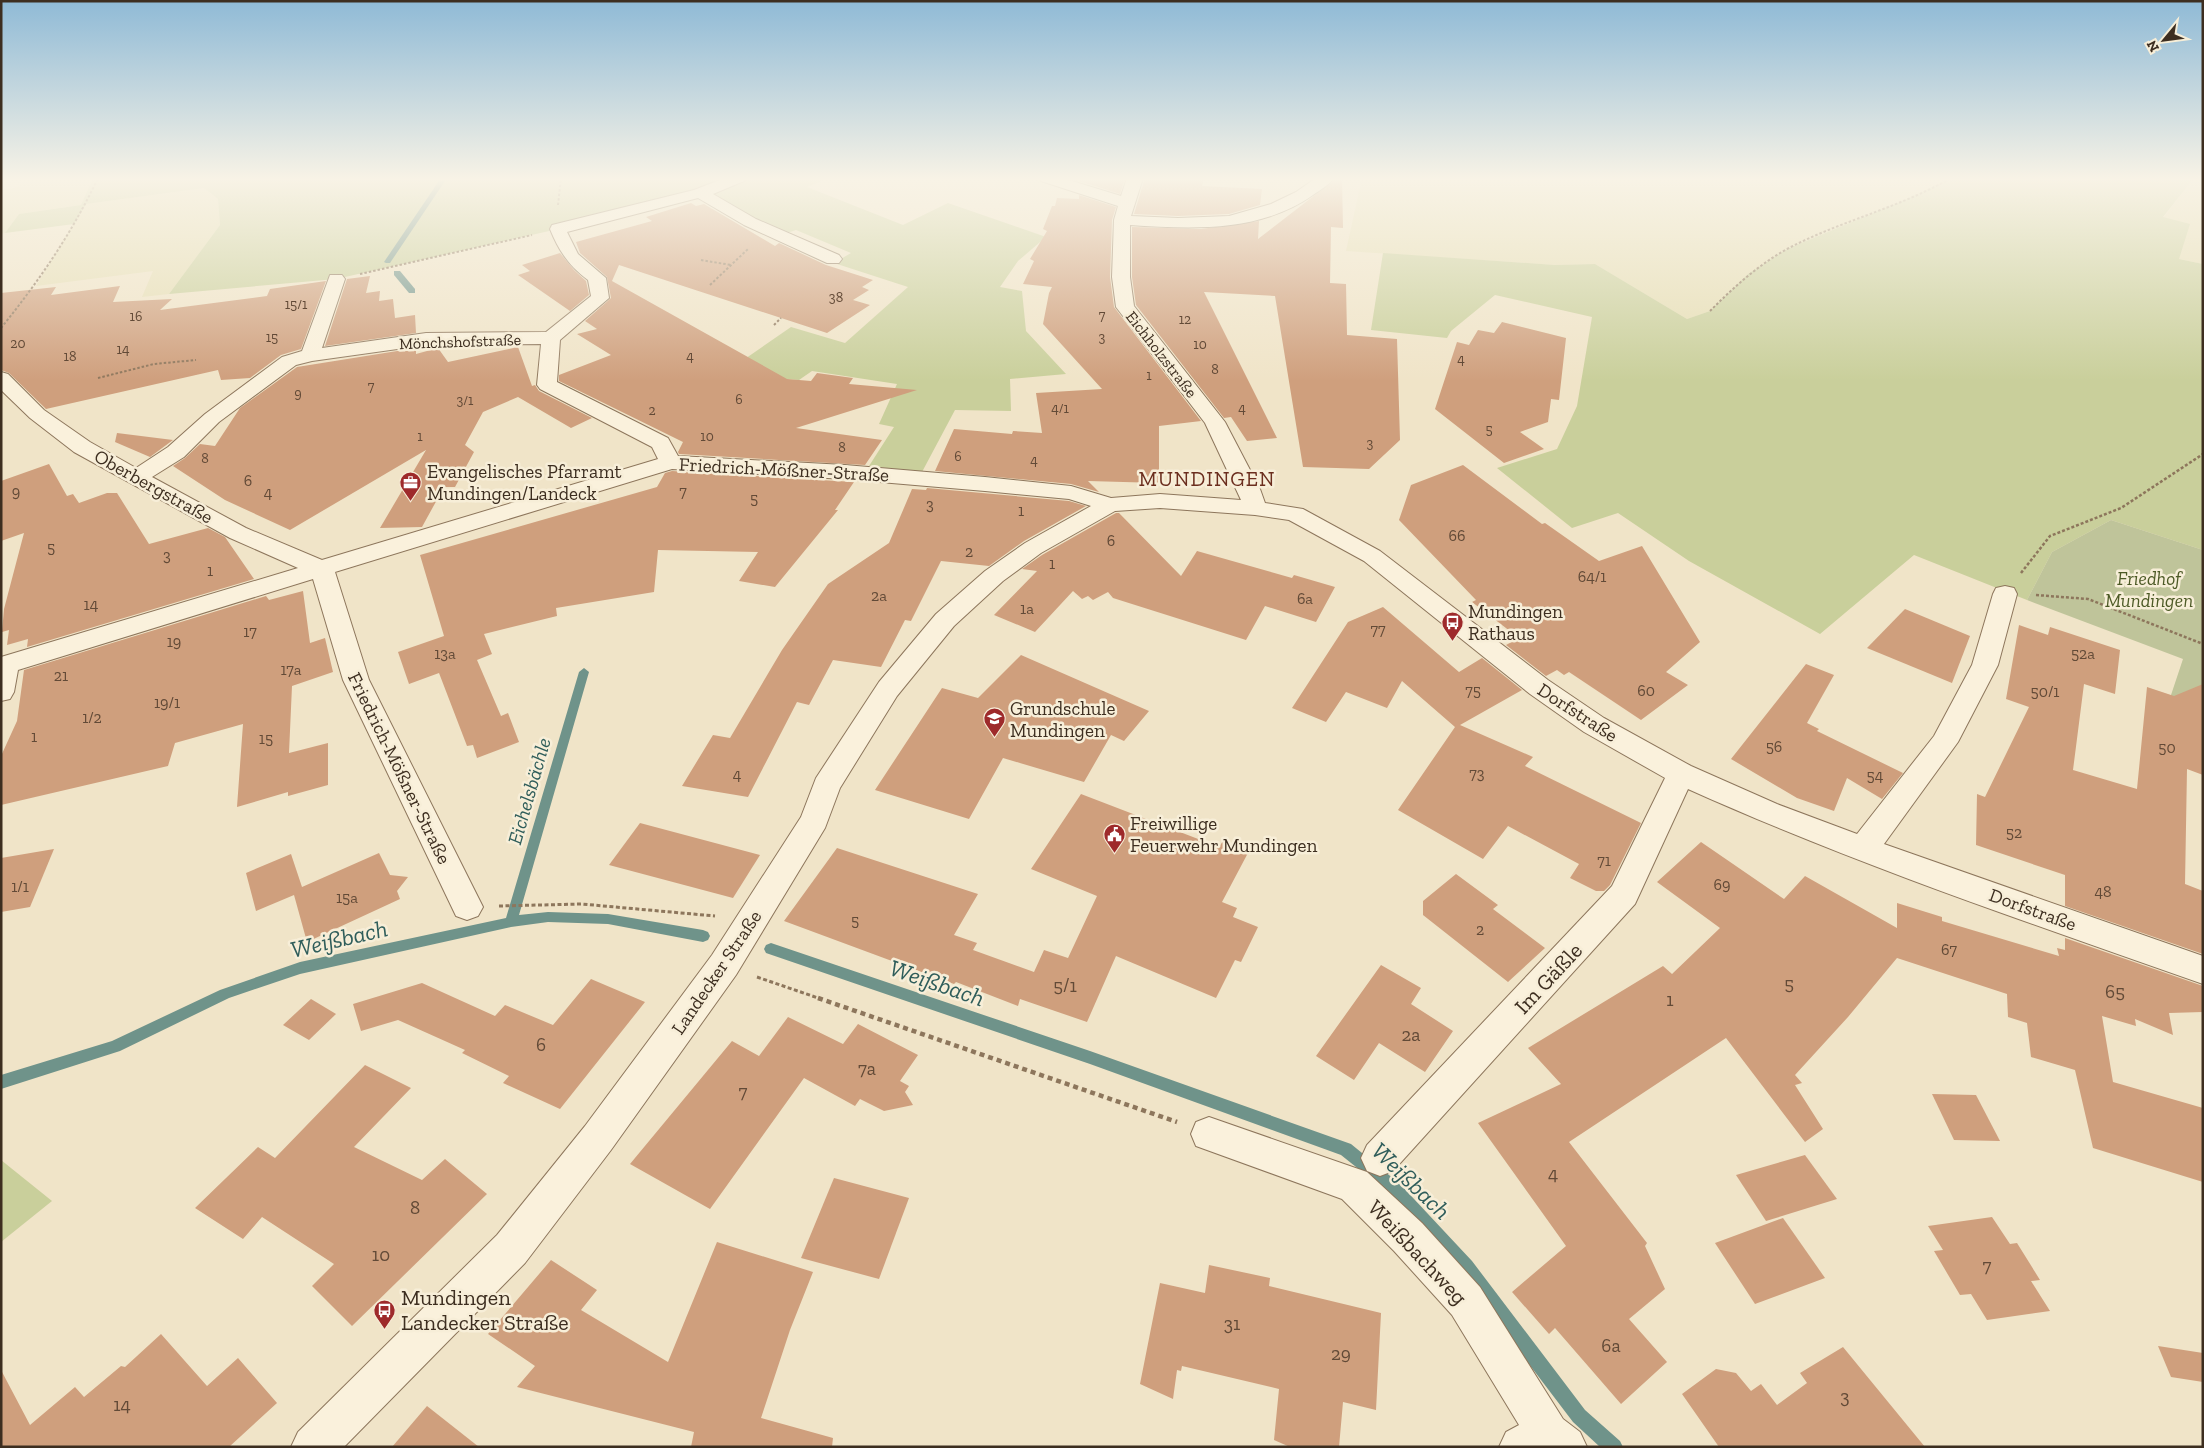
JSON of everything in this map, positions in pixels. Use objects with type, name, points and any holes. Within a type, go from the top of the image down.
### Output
[{"type":"street","points":[[564,246],[575,262],[596,278],[600,298],[552,338],[546,386],[660,443],[671,462]]},
{"type":"street","points":[[803,246],[833,259]]},
{"type":"street","name":"Eichholzstraße","points":[[1122,246],[1121,276],[1125,307],[1215,422],[1249,489],[1255,508]]},
{"type":"street","points":[[310,355],[336,279]]},
{"type":"street","name":"Mönchshofstraße","points":[[138,476],[176,452],[212,418],[267,375],[289,361],[310,355],[426,339],[552,338]]},
{"type":"street","name":"Oberbergstraße","points":[[1,378],[37,414],[82,447],[138,476],[238,533],[322,569]]},
{"type":"street","name":"Friedrich-Mößner-Straße","points":[[4,666],[671,462],[845,472],[986,484],[1071,493],[1110,506]]},
{"type":"street","name":"Dorfstraße","points":[[1110,506],[1160,501],[1255,508],[1295,514],[1322,527],[1372,556],[1539,687],[1594,726],[1681,774],[1767,812],[1863,849],[2203,970]]},
{"type":"street","name":"Landecker Straße","points":[[313,1447],[510,1249],[598,1138],[724,965],[815,820],[826,786],[882,697],[945,620],[994,576],[1033,548],[1110,506]]},
{"type":"street","name":"Friedrich-Mößner-Straße","points":[[322,569],[356,680],[467,907]]},
{"type":"street","points":[[1863,849],[1944,742],[1985,665],[2005,594]]},
{"type":"street","points":[[1,692],[4,666]]},
{"type":"street","name":"Im Gäßle","points":[[1380,1158],[1624,895],[1681,774]]},
{"type":"street","name":"Weißbachweg","points":[[1209,1134],[1354,1185],[1408,1237],[1466,1301],[1518,1382],[1544,1442]]},
{"type":"path","points":[[1,328],[36,286],[61,246]]},
{"type":"path","points":[[336,279],[484,246]]},
{"type":"path","points":[[710,285],[751,246]]},
{"type":"path","points":[[1710,310],[1748,274],[1793,246]]},
{"type":"path","points":[[701,260],[731,265]]},
{"type":"path","points":[[774,325],[780,318]]},
{"type":"path","points":[[98,378],[154,364],[196,360]]},
{"type":"path","points":[[2005,594],[2050,536],[2121,508],[2203,454]]},
{"type":"path","points":[[2005,594],[2088,599],[2203,644]]},
{"type":"path","points":[[510,906],[582,904],[753,919]]},
{"type":"path","points":[[724,965],[1209,1134]]},
{"type":"shaded area","points":[[60,246],[205,246],[169,294],[142,297],[153,271],[36,286]]},
{"type":"shaded area","points":[[1347,246],[1795,246],[1748,274],[1710,311],[1687,319],[1595,264],[1555,265],[1346,251]]},
{"type":"shaded area","points":[[2174,246],[2203,246],[2203,264],[2179,259]]},
{"type":"green space","points":[[205,246],[484,246],[336,279],[169,294]]},
{"type":"green space","points":[[833,246],[1036,246],[1018,261],[1000,287],[1022,291],[1026,331],[1066,374],[1010,379],[1011,411],[955,410],[922,472],[869,466],[894,427],[879,424],[897,384],[812,371],[799,380],[723,374],[791,327],[845,343],[908,287],[834,263],[851,253]]},
{"type":"green space","points":[[1795,246],[2183,246],[2179,259],[2203,264],[2203,550],[2111,520],[2052,552],[2027,600],[1914,555],[1820,634],[1689,561],[1618,513],[1572,528],[1497,468],[1557,449],[1577,406],[1592,317],[1495,295],[1451,331],[1447,338],[1371,330],[1383,253],[1555,265],[1595,264],[1687,319],[1710,311],[1748,274]]},
{"type":"green space","name":"Friedhof Mundingen","points":[[2111,520],[2203,550],[2203,743],[2164,716],[2183,659],[2027,600],[2052,552]]},
{"type":"green space","points":[[1,1160],[52,1201],[1,1242]]},
{"type":"building","points":[[577,246],[784,246],[826,265],[873,280],[862,287],[869,290],[853,300],[870,305],[827,333],[619,265],[612,281],[787,379],[811,381],[817,373],[853,378],[849,384],[917,390],[796,428],[882,440],[865,465],[679,454],[678,452],[683,442],[559,381],[559,375],[611,355],[577,334],[597,329],[585,321],[611,298],[607,277],[580,253]]},
{"type":"building","points":[[1038,246],[1111,246],[1110,277],[1114,307],[1201,421],[1159,426],[1159,483],[1088,481],[1099,492],[1071,484],[935,471],[954,429],[1012,434],[1013,431],[1042,433],[1036,393],[1102,389],[1043,324],[1052,287],[1023,284],[1034,261],[1030,259]]},
{"type":"building","points":[[1132,246],[1331,246],[1330,283],[1346,284],[1347,335],[1397,339],[1400,440],[1369,469],[1303,467],[1275,296],[1204,292],[1277,438],[1247,441],[1231,417],[1224,418],[1136,305],[1132,277]]},
{"type":"building","points":[[560,253],[586,281],[589,295],[570,311],[518,275],[530,271],[522,265]]},
{"type":"building","points":[[370,276],[366,293],[380,291],[379,301],[393,299],[395,318],[415,315],[416,333],[325,346],[347,279]]},
{"type":"building","points":[[326,281],[301,349],[281,355],[250,378],[221,380],[218,370],[46,409],[9,373],[1,370],[1,293],[56,287],[51,295],[120,286],[113,302],[172,299],[160,310],[267,296],[270,289]]},
{"type":"building","points":[[1502,322],[1566,338],[1559,400],[1551,399],[1548,422],[1520,432],[1544,449],[1504,463],[1435,409],[1457,342],[1469,345],[1478,330],[1494,333]]},
{"type":"building","points":[[518,347],[532,386],[535,385],[539,391],[592,418],[571,428],[518,397],[483,412],[465,445],[474,452],[455,487],[444,487],[422,527],[380,528],[426,450],[290,530],[225,500],[173,466],[200,444],[215,446],[240,408],[297,367],[416,348],[416,354],[438,348],[448,362]]},
{"type":"building","points":[[117,433],[173,440],[150,457],[115,442]]},
{"type":"building","points":[[49,464],[67,496],[73,494],[79,503],[107,493],[117,493],[149,544],[208,528],[225,537],[254,579],[27,647],[28,639],[7,645],[9,630],[2,632],[4,609],[24,533],[1,541],[1,481]]},
{"type":"building","points":[[1463,465],[1542,524],[1545,523],[1599,561],[1642,546],[1700,642],[1666,672],[1688,685],[1641,720],[1569,672],[1564,675],[1557,670],[1546,676],[1506,645],[1519,638],[1472,602],[1476,600],[1399,520],[1411,485]]},
{"type":"building","points":[[672,471],[854,482],[835,510],[838,510],[775,587],[739,581],[758,552],[658,550],[654,592],[556,608],[557,616],[484,634],[492,654],[477,660],[501,716],[508,713],[519,742],[477,758],[473,745],[467,746],[439,673],[409,684],[398,652],[444,636],[420,555],[657,487],[665,473]]},
{"type":"building","points":[[927,488],[1069,501],[1086,506],[1024,541],[989,566],[941,561],[911,621],[905,620],[881,667],[833,660],[809,705],[797,702],[748,797],[682,786],[713,735],[730,738],[782,650],[828,584],[889,543],[912,489],[926,490]]},
{"type":"building","points":[[1119,513],[1181,576],[1197,551],[1292,578],[1294,575],[1335,587],[1316,622],[1265,606],[1246,640],[1113,598],[1108,592],[1093,600],[1088,596],[1082,599],[1073,591],[1035,632],[994,615],[1037,571],[1022,569],[1042,555]]},
{"type":"building","points":[[303,591],[310,643],[325,638],[333,672],[292,686],[289,753],[328,743],[328,785],[288,796],[288,792],[237,807],[243,724],[175,743],[168,766],[1,805],[1,756],[17,721],[24,670],[266,596],[269,600]]},
{"type":"building","points":[[1383,607],[1459,672],[1482,658],[1522,690],[1460,725],[1533,757],[1525,766],[1641,823],[1610,885],[1604,891],[1596,891],[1570,878],[1579,864],[1508,826],[1483,859],[1398,810],[1455,727],[1402,681],[1387,708],[1346,692],[1326,722],[1292,708],[1348,622]]},
{"type":"building","points":[[1905,609],[1970,636],[1952,683],[1867,648]]},
{"type":"building","points":[[2019,625],[2048,635],[2050,627],[2120,650],[2115,694],[2084,684],[2073,770],[2137,789],[2147,687],[2174,696],[2203,684],[2203,775],[2187,769],[2185,884],[2203,891],[2203,954],[2065,906],[2065,875],[1976,845],[1977,794],[1985,797],[2029,707],[2006,699]]},
{"type":"building","name":"Grundschule Mundingen","points":[[1021,655],[1149,711],[1124,741],[1111,735],[1084,782],[1003,758],[969,819],[875,790],[942,688],[978,698]]},
{"type":"building","points":[[1806,664],[1834,675],[1807,723],[1819,729],[1817,731],[1903,773],[1882,799],[1847,778],[1834,811],[1797,798],[1731,759]]},
{"type":"building","points":[[1081,794],[1219,847],[1223,841],[1249,851],[1222,902],[1237,908],[1233,917],[1258,927],[1241,962],[1235,960],[1216,998],[1116,956],[1087,1022],[1020,999],[1018,1006],[784,921],[837,848],[978,894],[954,935],[977,943],[973,950],[1034,972],[1044,950],[1068,958],[1097,896],[1031,869]]},
{"type":"building","points":[[640,823],[760,855],[733,898],[609,865]]},
{"type":"building","points":[[1701,842],[1784,899],[1805,876],[1897,928],[1897,903],[1942,917],[1942,921],[2059,956],[2057,948],[2065,950],[2065,938],[2203,986],[2203,1012],[2169,1013],[2173,1035],[2135,1019],[2136,1026],[2102,1016],[2113,1082],[2203,1108],[2203,1182],[2093,1148],[2075,1070],[2031,1057],[2027,1023],[2008,1017],[2007,994],[1897,958],[1848,1017],[1795,1075],[1802,1083],[1795,1085],[1823,1129],[1805,1142],[1726,1038],[1569,1142],[1647,1243],[1645,1246],[1665,1289],[1629,1319],[1667,1362],[1621,1404],[1555,1328],[1549,1334],[1512,1292],[1566,1246],[1478,1123],[1561,1084],[1528,1048],[1663,966],[1672,974],[1720,928],[1657,882]]},
{"type":"building","points":[[54,849],[30,907],[1,912],[1,858]]},
{"type":"building","points":[[379,853],[390,875],[408,877],[397,891],[400,899],[307,942],[294,895],[256,911],[246,873],[291,854],[302,887]]},
{"type":"building","points":[[1456,874],[1498,905],[1493,909],[1545,948],[1508,982],[1423,915],[1423,901]]},
{"type":"building","points":[[1381,965],[1421,988],[1411,1004],[1453,1031],[1425,1072],[1379,1043],[1354,1080],[1316,1056]]},
{"type":"building","points":[[591,979],[645,1002],[560,1109],[503,1083],[509,1076],[462,1053],[465,1050],[398,1020],[361,1031],[353,1004],[422,983],[495,1016],[505,1005],[553,1025]]},
{"type":"building","points":[[311,999],[336,1014],[309,1040],[283,1025]]},
{"type":"building","points":[[788,1017],[843,1044],[858,1024],[918,1055],[900,1081],[909,1086],[905,1092],[913,1105],[884,1111],[860,1099],[855,1106],[804,1078],[710,1209],[630,1164],[732,1041],[759,1056]]},
{"type":"building","points":[[365,1065],[411,1088],[354,1147],[422,1180],[445,1159],[487,1194],[352,1326],[312,1286],[334,1264],[262,1217],[243,1239],[195,1208],[258,1147],[275,1158]]},
{"type":"building","points":[[1932,1094],[1976,1095],[2000,1141],[1954,1140]]},
{"type":"building","points":[[1805,1155],[1837,1199],[1766,1221],[1736,1175]]},
{"type":"building","points":[[834,1178],[909,1198],[879,1279],[801,1258]]},
{"type":"building","points":[[1992,1217],[2010,1244],[2017,1243],[2040,1280],[2031,1281],[2050,1311],[1987,1320],[1971,1294],[1960,1295],[1934,1251],[1943,1250],[1928,1226]]},
{"type":"building","points":[[1783,1218],[1825,1278],[1755,1304],[1715,1243]]},
{"type":"building","points":[[717,1242],[813,1272],[790,1330],[761,1418],[833,1438],[832,1447],[691,1447],[694,1432],[517,1387],[535,1366],[488,1334],[551,1260],[597,1290],[581,1310],[668,1362]]},
{"type":"building","points":[[1209,1265],[1270,1278],[1269,1286],[1381,1313],[1376,1410],[1343,1402],[1339,1447],[1290,1447],[1274,1440],[1279,1389],[1182,1366],[1181,1371],[1177,1370],[1173,1399],[1140,1384],[1160,1283],[1205,1293]]},
{"type":"building","points":[[161,1334],[207,1386],[238,1358],[277,1403],[229,1447],[1,1447],[1,1370],[30,1425],[75,1387],[84,1397],[121,1366],[125,1367]]},
{"type":"building","points":[[2158,1346],[2203,1353],[2203,1382],[2171,1377]]},
{"type":"building","points":[[1843,1347],[1925,1447],[1719,1447],[1682,1394],[1716,1369],[1736,1373],[1751,1391],[1761,1384],[1777,1405],[1807,1383],[1800,1373]]},
{"type":"building","points":[[427,1406],[479,1447],[392,1447]]},
{"type":"waterway","name":"Eichelsbächle","points":[[388,262],[399,246]]},
{"type":"waterway","name":"Eichelsbächle","points":[[397,273],[412,291]]},
{"type":"waterway","name":"Eichelsbächle","points":[[511,922],[584,672]]},
{"type":"waterway","name":"Weißbach","points":[[511,922],[548,917],[608,919],[703,936]]},
{"type":"waterway","name":"Weißbach","points":[[1,1082],[115,1046],[225,994],[300,968],[511,922]]},
{"type":"waterway","name":"Weißbach","points":[[771,949],[1090,1058]]},
{"type":"waterway","name":"Weißbach","points":[[1096,1061],[1346,1149],[1395,1189],[1466,1267],[1579,1416],[1614,1447]]},
{"type":"place","name":"Evangelisches Pfarramt Mundingen/Landeck","points":[[411,501]]},
{"type":"place","name":"Mundingen Rathaus","points":[[1452,641]]},
{"type":"place","name":"Grundschule Mundingen","points":[[994,738]]},
{"type":"place","name":"Freiwillige Feuerwehr Mundingen","points":[[1114,853]]},
{"type":"place","name":"Mundingen Landecker Straße","points":[[385,1329]]},
{"type":"district","name":"MUNDINGEN","points":[[1207,479]]}]
